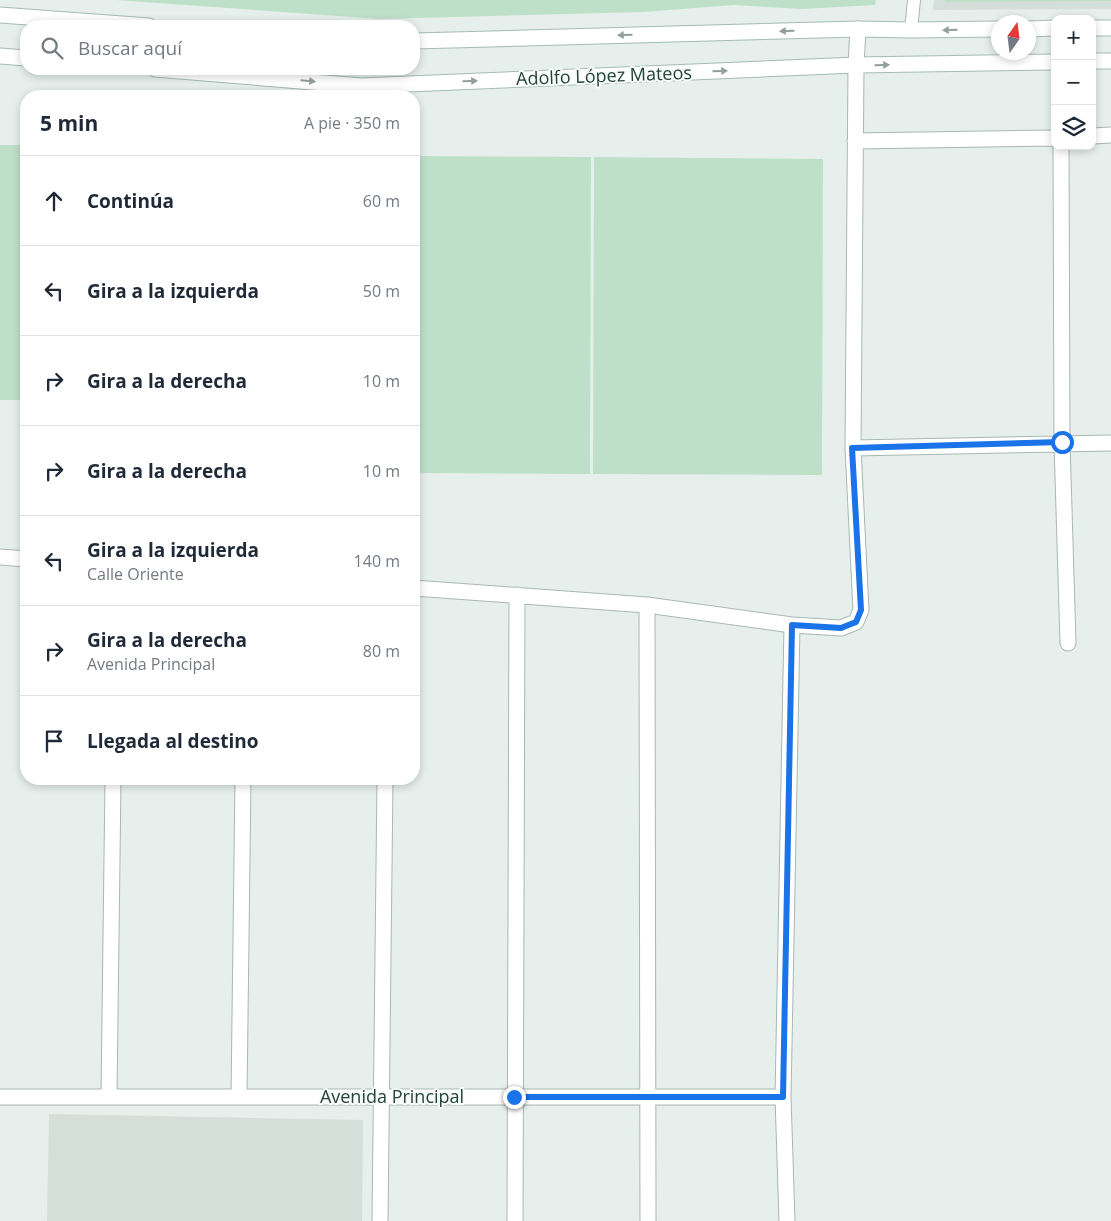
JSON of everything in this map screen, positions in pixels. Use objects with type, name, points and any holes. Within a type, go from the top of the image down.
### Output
[{"type":"street","points":[[0,15],[68,20]]},
{"type":"street","points":[[1036,29],[1051,28]]},
{"type":"street","points":[[1096,28],[1111,28]]},
{"type":"street","points":[[420,588],[646,604],[792,625],[841,628],[856,622],[861,610],[852,448],[858,29]]},
{"type":"street","points":[[420,41],[858,29],[991,29]]},
{"type":"street","points":[[0,56],[20,58]]},
{"type":"street","points":[[1096,61],[1111,61]]},
{"type":"street","name":"Adolfo López Mateos","points":[[228,75],[361,86],[856,65],[1051,62]]},
{"type":"street","points":[[1096,136],[1111,135]]},
{"type":"street","points":[[855,141],[1051,138]]},
{"type":"street","points":[[1061,150],[1062,442],[1068,643]]},
{"type":"street","points":[[852,448],[1111,442]]},
{"type":"street","points":[[0,557],[20,559]]},
{"type":"street","points":[[515,1221],[517,595]]},
{"type":"street","points":[[646,604],[648,1221]]},
{"type":"street","points":[[787,1221],[783,1097],[792,625]]},
{"type":"street","points":[[109,1097],[112,785]]},
{"type":"street","points":[[240,1097],[243,785]]},
{"type":"street","points":[[380,1221],[385,785]]},
{"type":"street","name":"Avenida Principal","points":[[0,1097],[783,1097]]},
{"type":"lane","points":[[911,30],[914,0]]},
{"type":"shaded area","points":[[934,0],[1111,0],[1111,9],[933,10]]},
{"type":"shaded area","points":[[49,1114],[363,1120],[362,1221],[47,1221]]},
{"type":"green space","points":[[116,0],[876,0],[875,5],[802,9],[734,5],[643,12],[380,19]]},
{"type":"green space","points":[[945,0],[1111,0],[1111,1],[945,2]]},
{"type":"green space","points":[[0,145],[20,145],[20,400],[0,400]]},
{"type":"green space","points":[[420,156],[591,157],[590,474],[420,473]]},
{"type":"green space","points":[[594,157],[823,159],[822,475],[593,474]]},
{"type":"route","points":[[514,1097],[783,1097],[792,625],[841,628],[856,622],[861,610],[852,448],[1062,442]]}]
